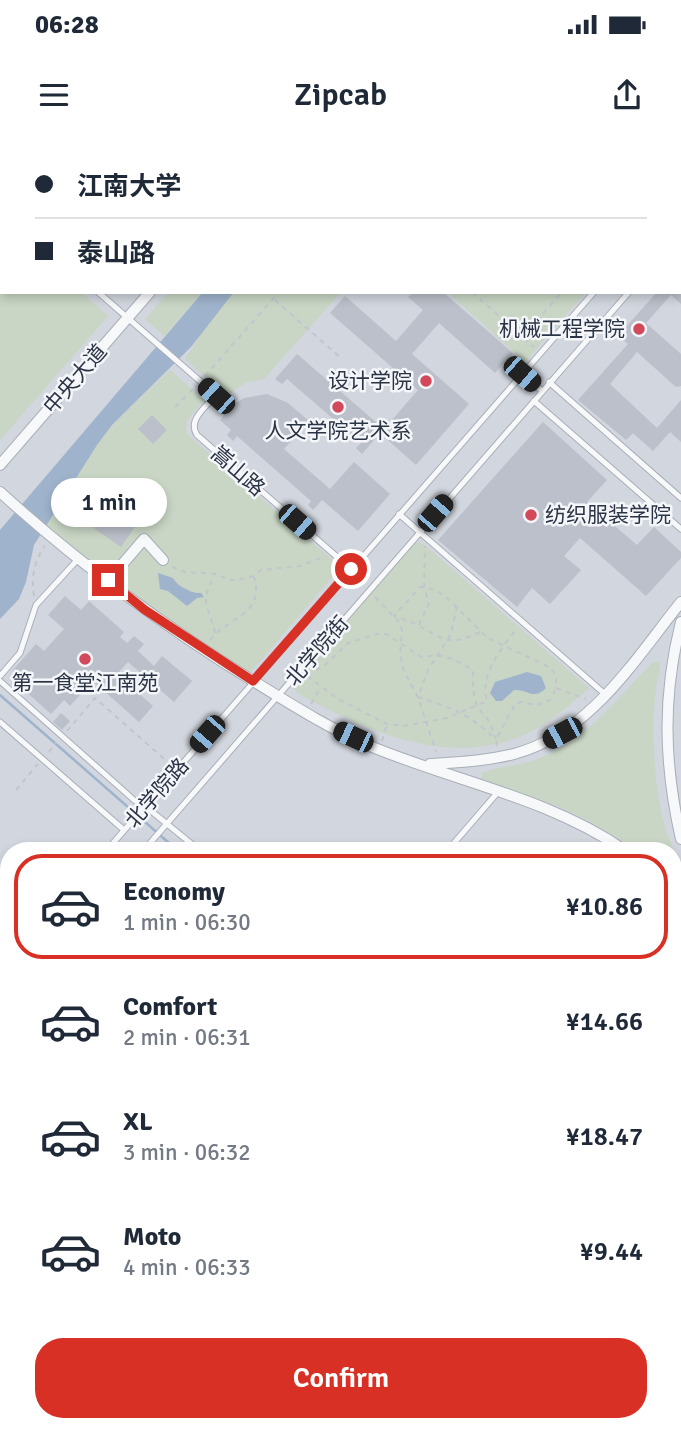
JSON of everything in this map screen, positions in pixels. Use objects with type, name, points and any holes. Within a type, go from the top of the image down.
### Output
[{"type":"street","name":"中央大道","points":[[0,465],[148,294]]},
{"type":"street","points":[[0,492],[145,610],[306,714],[379,749],[580,825],[610,842]]},
{"type":"street","points":[[108,580],[144,540],[163,560]]},
{"type":"street","points":[[424,764],[498,757],[526,750],[562,733],[602,699],[681,602]]},
{"type":"street","points":[[681,622],[670,680],[666,722],[669,769],[681,839]]},
{"type":"lane","points":[[100,294],[200,382]]},
{"type":"lane","name":"北学院路","points":[[114,842],[592,294]]},
{"type":"lane","name":"北学院街","points":[[151,842],[627,294]]},
{"type":"lane","points":[[522,374],[542,391]]},
{"type":"lane","name":"嵩山路","points":[[200,382],[216,396],[193,422],[197,435],[351,569]]},
{"type":"lane","points":[[550,382],[681,498]]},
{"type":"lane","points":[[534,401],[681,529]]},
{"type":"lane","points":[[399,514],[522,623],[602,699]]},
{"type":"lane","points":[[0,676],[20,653],[36,605],[79,558]]},
{"type":"lane","points":[[0,681],[134,800],[189,842]]},
{"type":"lane","points":[[0,722],[124,831]]},
{"type":"lane","points":[[455,842],[498,792]]},
{"type":"path","points":[[175,407],[277,294]]},
{"type":"path","points":[[474,294],[540,353]]},
{"type":"path","points":[[522,337],[560,294]]},
{"type":"path","points":[[273,298],[342,359]]},
{"type":"path","points":[[36,605],[33,586],[36,560],[53,537]]},
{"type":"path","points":[[419,626],[429,603],[424,587],[425,538]]},
{"type":"path","points":[[163,560],[174,569],[217,574],[229,580],[254,576],[261,570],[300,566],[333,553]]},
{"type":"path","points":[[215,634],[210,612],[205,604],[210,584],[217,574]]},
{"type":"path","points":[[204,650],[215,634],[251,607],[256,596],[254,576]]},
{"type":"path","points":[[394,616],[420,587],[424,587],[444,595],[488,638],[548,667],[556,675],[556,688],[550,700],[537,705],[521,702],[515,705],[496,739]]},
{"type":"path","points":[[369,591],[400,623],[402,631],[399,643],[404,671],[418,697],[440,763]]},
{"type":"path","points":[[418,697],[423,679],[451,634],[457,606]]},
{"type":"path","points":[[394,616],[419,626],[436,638],[466,638],[480,632]]},
{"type":"path","points":[[300,671],[321,687],[387,724],[403,726],[426,722],[462,713],[487,701],[484,690],[488,676],[503,646],[522,623]]},
{"type":"path","points":[[307,676],[325,665],[348,643],[377,634],[386,634],[421,657],[439,654],[473,670],[473,690],[477,707],[489,720],[496,739],[498,757]]},
{"type":"path","points":[[306,714],[321,687]]},
{"type":"path","points":[[556,688],[602,699]]},
{"type":"path","points":[[418,697],[462,713],[496,739]]},
{"type":"path","points":[[16,790],[95,698],[177,770]]},
{"type":"path","points":[[379,749],[387,724]]},
{"type":"shaded area","points":[[0,294],[681,294],[681,842],[0,842]]},
{"type":"green space","points":[[0,294],[83,294],[108,316],[0,440]]},
{"type":"green space","points":[[167,294],[201,294],[164,336],[145,319]]},
{"type":"green space","points":[[232,294],[339,294],[264,379],[247,382],[226,396],[185,359],[205,328]]},
{"type":"green space","points":[[449,294],[584,294],[525,362]]},
{"type":"green space","points":[[170,370],[205,400],[188,420],[188,435],[341,567],[249,674],[182,630],[44,529],[112,425]]},
{"type":"green space","points":[[420,542],[589,688],[551,720],[533,731],[495,744],[466,748],[408,741],[353,721],[300,695],[294,689],[306,670],[413,544]]},
{"type":"green space","points":[[659,662],[660,668],[653,725],[655,769],[661,812],[671,842],[625,842],[560,807],[482,780],[482,773],[533,761],[573,740],[601,716],[652,663]]},
{"type":"water","points":[[201,294],[232,294],[191,347],[112,425],[97,445],[34,545],[26,582],[19,599],[0,619],[0,530]]},
{"type":"water","points":[[158,573],[173,578],[181,586],[201,593],[204,597],[197,598],[187,606],[168,591],[160,589]]},
{"type":"water","points":[[527,672],[541,676],[546,688],[537,694],[514,690],[502,701],[496,701],[490,693],[495,682]]},
{"type":"building","name":"设计学院","points":[[411,294],[445,294],[513,353],[495,373],[439,323],[412,354],[469,404],[416,465],[380,433],[362,454],[356,448],[361,443],[287,379],[282,384],[275,379],[297,354],[384,429],[418,390],[330,313],[345,296],[396,341],[423,310],[408,297]]},
{"type":"building","points":[[655,294],[681,294],[681,304],[671,295],[646,323],[681,354],[681,386],[676,387],[637,352],[610,384],[657,428],[681,400],[681,442],[670,432],[653,451],[633,433],[626,440],[578,400],[628,344],[618,336]]},
{"type":"building","points":[[267,394],[288,403],[309,421],[284,449],[330,489],[354,462],[390,494],[358,531],[322,500],[313,510],[308,505],[311,501],[237,436],[233,441],[227,435],[231,430],[220,420],[233,405],[244,398]]},
{"type":"building","points":[[152,415],[167,430],[153,444],[138,429]]},
{"type":"building","name":"纺织服装学院","points":[[543,422],[607,480],[587,502],[637,545],[654,527],[681,552],[681,558],[646,596],[580,538],[564,556],[581,570],[550,604],[532,588],[517,607],[438,540]]},
{"type":"building","points":[[77,485],[136,525],[121,547],[62,506]]},
{"type":"building","name":"第一食堂江南苑","points":[[65,596],[81,610],[89,601],[124,632],[120,637],[127,643],[134,636],[144,644],[138,651],[154,666],[162,656],[192,681],[174,702],[128,662],[117,674],[153,706],[139,722],[86,675],[82,679],[89,685],[70,706],[64,700],[51,714],[16,683],[21,678],[12,671],[36,644],[44,651],[64,629],[48,615]]},
{"type":"building","points":[[61,713],[70,721],[62,730],[53,722]]},
{"type":"waterway","points":[[0,695],[168,842]]},
{"type":"place","name":"机械工程学院","points":[[639,329]]},
{"type":"place","name":"设计学院","points":[[426,381]]},
{"type":"place","name":"人文学院艺术系","points":[[338,407]]},
{"type":"place","name":"纺织服装学院","points":[[531,515]]},
{"type":"place","name":"第一食堂江南苑","points":[[85,659]]},
{"type":"route","points":[[108,580],[145,610],[253,681],[351,569]]}]
